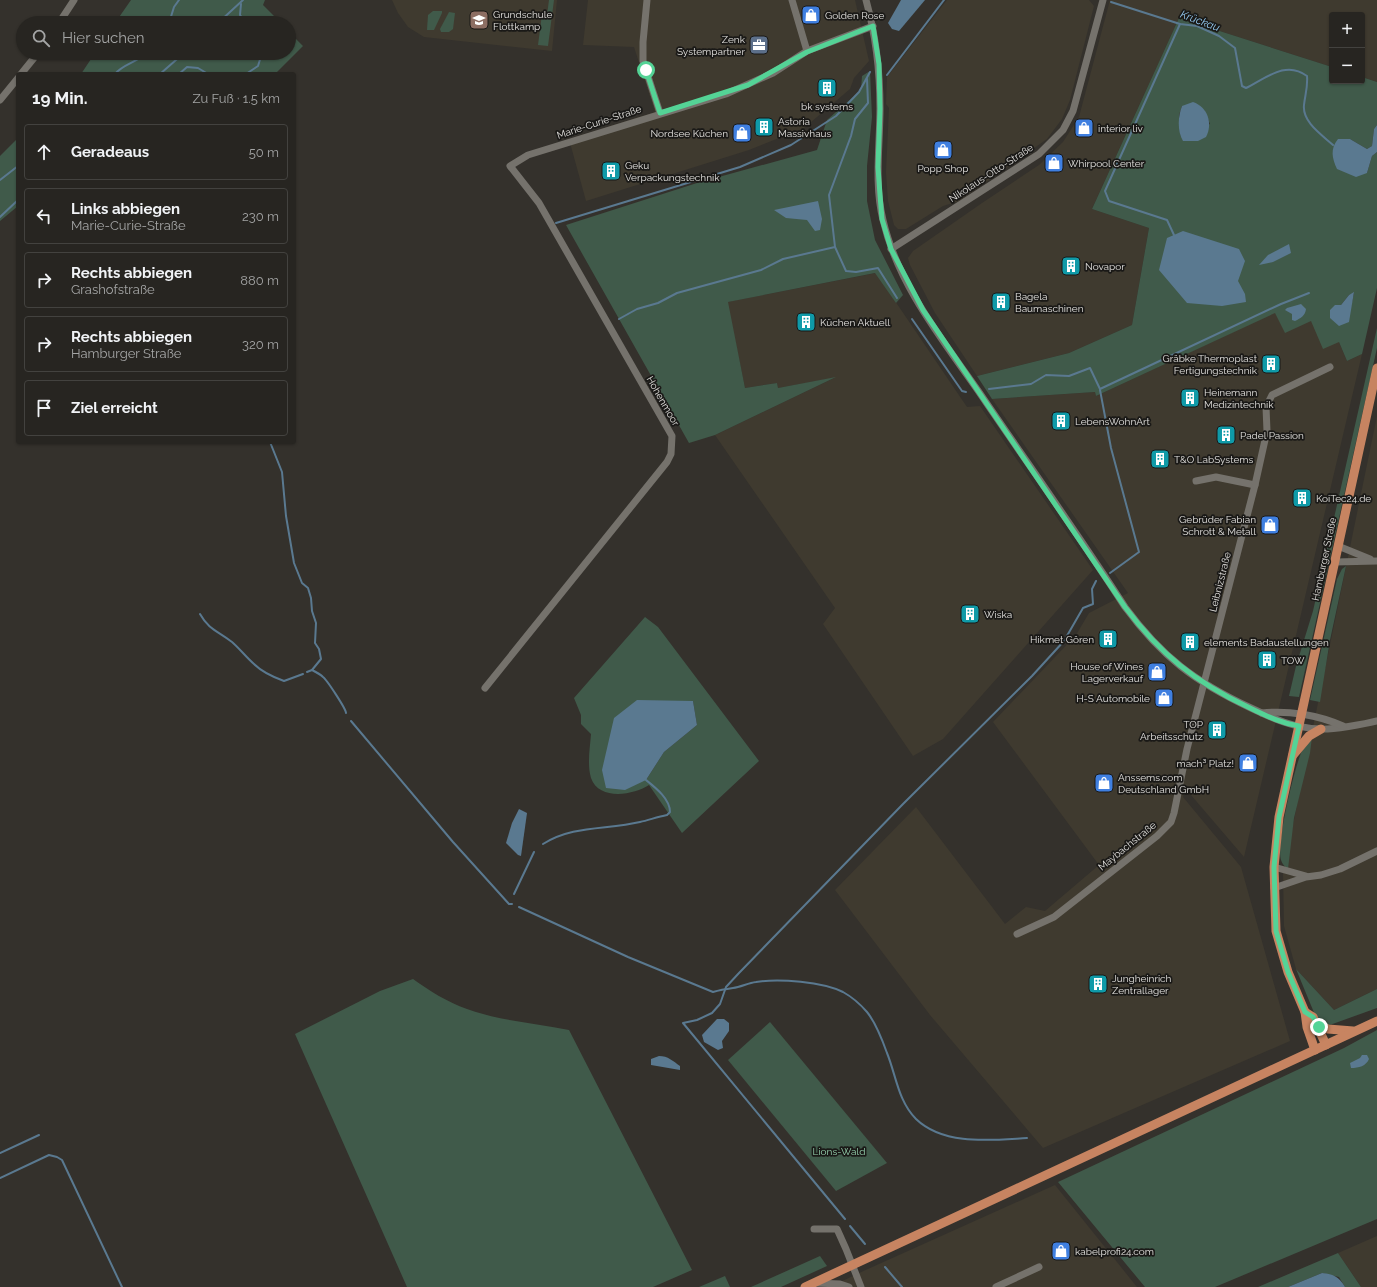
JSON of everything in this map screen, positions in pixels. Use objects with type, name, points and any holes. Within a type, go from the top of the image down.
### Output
[{"type":"main road","name":"Hamburger Straße","points":[[1315,1050],[1307,1027],[1305,1012],[1288,972],[1276,931],[1274,867],[1279,817],[1377,368]]},
{"type":"main road","name":"Hamburger Straße","points":[[1292,756],[1309,736],[1321,729]]},
{"type":"main road","name":"Hamburger Straße","points":[[1305,1012],[1313,1017],[1326,1045]]},
{"type":"main road","points":[[805,1287],[1377,1021]]},
{"type":"main road","points":[[1317,1025],[1328,1029],[1354,1031]]},
{"type":"street","points":[[64,16],[74,0]]},
{"type":"street","points":[[647,0],[643,42],[643,61],[660,113]]},
{"type":"street","points":[[792,0],[807,52]]},
{"type":"street","points":[[866,0],[873,26],[879,64],[880,109],[878,167],[882,219],[891,249],[923,310],[1125,607],[1155,644],[1178,665],[1204,684],[1281,723],[1321,729],[1377,721]]},
{"type":"street","name":"Nikolaus-Otto-Straße","points":[[891,249],[1039,154],[1063,130],[1074,110],[1103,0]]},
{"type":"street","name":"Marie-Curie-Straße","points":[[510,166],[528,155],[748,85],[807,52],[873,26]]},
{"type":"street","points":[[23,72],[32,60]]},
{"type":"street","points":[[0,100],[16,80]]},
{"type":"street","name":"Hohenmoor","points":[[485,688],[667,462],[672,443],[672,436],[539,203],[510,166]]},
{"type":"street","name":"Leibnizstraße","points":[[1204,684],[1255,485],[1267,431],[1266,407],[1272,395],[1330,367]]},
{"type":"street","points":[[1196,481],[1216,478],[1255,485]]},
{"type":"street","points":[[1338,546],[1375,560]]},
{"type":"street","points":[[1335,562],[1375,560]]},
{"type":"street","name":"Maybachstraße","points":[[1017,934],[1054,917],[1157,836],[1171,822],[1187,749],[1204,684]]},
{"type":"street","points":[[1262,713],[1276,712],[1302,715],[1344,726]]},
{"type":"street","points":[[1274,888],[1306,876],[1321,875],[1340,869],[1377,851]]},
{"type":"street","points":[[1274,867],[1306,876]]},
{"type":"street","points":[[814,1229],[837,1229],[861,1287]]},
{"type":"street","points":[[996,1287],[1040,1266]]},
{"type":"street","points":[[815,1282],[840,1284],[849,1287]]},
{"type":"shaded area","name":"Grundschule Flottkamp","points":[[392,0],[557,0],[552,51],[424,37],[408,27],[398,13]]},
{"type":"shaded area","points":[[588,0],[855,0],[869,61],[854,78],[850,89],[804,128],[749,150],[586,201],[569,139],[655,112],[634,47],[583,45]]},
{"type":"shaded area","points":[[947,0],[1089,0],[1094,6],[1070,100],[1062,119],[1047,139],[959,201],[943,206],[906,229],[898,229],[894,225],[888,201],[886,172],[889,108],[886,104],[887,77]]},
{"type":"shaded area","points":[[1110,0],[1377,0],[1377,82],[1365,78],[1365,12],[1329,12],[1329,66],[1179,18],[1092,209],[1149,228],[1132,325],[1069,353],[977,376],[935,313],[910,265],[908,258],[913,251],[1039,165],[1063,142],[1079,117]]},
{"type":"shaded area","points":[[876,273],[967,407],[980,406],[1093,570],[943,739],[913,756],[823,624],[835,608],[715,435],[834,378],[778,388],[777,383],[745,388],[727,302]]},
{"type":"shaded area","points":[[1276,312],[1311,321],[1339,342],[1347,361],[1362,354],[1244,857],[1185,788],[1183,797],[1241,867],[1290,1041],[1043,1148],[930,1015],[835,890],[916,807],[1005,924],[1026,907],[1045,911],[1099,865],[993,722],[1076,635],[1089,613],[1128,593],[992,399],[1095,392],[1096,396]]},
{"type":"shaded area","points":[[1377,416],[1377,989],[1334,1010],[1296,969],[1284,926],[1283,873]]},
{"type":"shaded area","points":[[1055,1185],[1137,1287],[830,1287],[859,1273]]},
{"type":"shaded area","points":[[1377,1236],[1377,1287],[1361,1287],[1338,1253]]},
{"type":"green space","points":[[131,0],[265,0],[263,5],[274,16],[120,16]]},
{"type":"green space","points":[[549,0],[554,0],[548,46],[538,45],[542,14],[547,15]]},
{"type":"green space","points":[[433,11],[442,11],[442,13],[434,30],[427,30],[428,15]]},
{"type":"green space","points":[[449,12],[455,13],[453,29],[449,32],[441,32],[440,29]]},
{"type":"green space","points":[[1179,18],[1329,66],[1329,84],[1365,84],[1365,78],[1377,82],[1377,125],[1374,129],[1372,146],[1367,149],[1350,139],[1367,173],[1372,156],[1377,152],[1377,288],[1362,354],[1347,361],[1339,342],[1323,349],[1311,321],[1285,333],[1275,313],[1096,396],[1095,392],[992,399],[977,376],[1069,353],[1132,325],[1149,228],[1092,209]],"holes":[[[1182,106],[1204,110],[1210,124],[1181,137],[1179,115]],[[1354,293],[1350,311],[1341,305],[1349,295]]]},
{"type":"green space","points":[[296,39],[303,46],[296,53]]},
{"type":"green space","points":[[90,60],[289,60],[277,72],[82,72]]},
{"type":"green space","points":[[870,71],[872,117],[867,166],[867,201],[875,240],[903,295],[896,303],[875,273],[728,302],[745,388],[777,383],[778,388],[836,377],[715,435],[689,443],[566,225],[697,183],[817,150],[827,120],[861,90],[862,76]]},
{"type":"green space","points":[[16,140],[16,208],[0,221],[0,156]]},
{"type":"green space","points":[[1377,328],[1377,348],[1299,697],[1289,696],[1296,666],[1313,611]]},
{"type":"green space","points":[[1346,566],[1330,640],[1320,702],[1310,700],[1337,579],[1342,569]]},
{"type":"green space","points":[[645,617],[658,627],[759,761],[682,833],[649,785],[643,789],[617,794],[601,790],[595,785],[591,778],[589,767],[591,734],[581,724],[581,715],[574,698]],"holes":[[[669,701],[693,701],[697,725],[664,752],[646,780]]]},
{"type":"green space","points":[[1312,737],[1310,753],[1294,818],[1288,869],[1282,863],[1280,852],[1283,824],[1298,762],[1302,751]]},
{"type":"green space","points":[[1296,969],[1334,1010],[1377,989],[1377,1008],[1327,1026],[1315,1015]]},
{"type":"green space","points":[[413,979],[439,996],[479,1013],[569,1030],[692,1270],[653,1287],[407,1287],[295,1034],[380,991]]},
{"type":"green space","name":"Lions-Wald","points":[[770,1022],[887,1163],[836,1191],[728,1060]]},
{"type":"green space","points":[[1377,1030],[1377,1219],[1215,1287],[1145,1287],[1058,1182],[1344,1048]]},
{"type":"green space","points":[[1338,1253],[1361,1287],[1345,1287],[1339,1277],[1322,1273],[1288,1287],[1258,1287]]},
{"type":"green space","points":[[820,1256],[827,1266],[781,1287],[751,1287]]},
{"type":"green space","points":[[725,1276],[730,1287],[699,1287]]},
{"type":"water","points":[[901,0],[925,0],[899,31],[892,29],[888,23]]},
{"type":"water","points":[[1193,102],[1198,104],[1208,116],[1208,132],[1206,137],[1198,141],[1183,141],[1179,128],[1179,119],[1182,106]]},
{"type":"water","points":[[1377,125],[1377,152],[1372,156],[1367,173],[1356,177],[1337,169],[1334,161],[1333,150],[1338,139],[1350,139],[1367,149],[1372,146],[1374,129]]},
{"type":"water","points":[[818,201],[822,219],[820,230],[815,231],[807,220],[786,218],[774,210]]},
{"type":"water","points":[[1183,231],[1239,249],[1245,261],[1238,281],[1245,294],[1246,302],[1222,306],[1187,303],[1159,270],[1167,238]]},
{"type":"water","points":[[1289,244],[1291,253],[1273,262],[1259,265],[1268,255]]},
{"type":"water","points":[[1354,292],[1349,322],[1339,326],[1330,318],[1330,310],[1335,305],[1341,305],[1349,295]]},
{"type":"water","points":[[1301,304],[1306,309],[1305,313],[1297,320],[1292,320],[1292,314],[1285,310]]},
{"type":"water","points":[[637,700],[693,701],[697,725],[664,752],[646,780],[625,790],[606,788],[602,770],[614,718]]},
{"type":"water","points":[[519,809],[527,813],[521,856],[518,855],[506,843],[512,823]]},
{"type":"water","points":[[717,1019],[724,1019],[729,1023],[729,1031],[722,1041],[723,1048],[718,1050],[704,1042],[702,1035]]},
{"type":"water","points":[[1362,1055],[1367,1055],[1369,1059],[1366,1063],[1359,1067],[1351,1068],[1350,1063],[1360,1058]]},
{"type":"water","points":[[659,1056],[673,1061],[680,1066],[680,1070],[651,1065],[651,1059]]},
{"type":"water","points":[[1322,1273],[1330,1274],[1336,1277],[1345,1287],[1288,1287]]},
{"type":"waterway","points":[[171,16],[174,7],[179,0]]},
{"type":"waterway","name":"Krückau","points":[[226,16],[243,0]]},
{"type":"waterway","points":[[887,75],[944,0]]},
{"type":"waterway","name":"Krückau","points":[[1111,2],[1180,24],[1197,26],[1219,36],[1235,48],[1242,86],[1246,88],[1276,72],[1284,70],[1299,72],[1307,76],[1304,105],[1306,117],[1314,128],[1333,145]]},
{"type":"waterway","points":[[241,4],[241,16]]},
{"type":"waterway","points":[[1174,235],[1167,220],[1109,201],[1105,191],[1180,24]]},
{"type":"waterway","points":[[117,72],[136,60]]},
{"type":"waterway","name":"Krückau","points":[[162,72],[176,60]]},
{"type":"waterway","points":[[249,72],[258,66],[260,60]]},
{"type":"waterway","points":[[181,72],[187,67],[198,68],[205,72]]},
{"type":"waterway","points":[[556,223],[740,167],[791,145],[836,116],[859,92],[870,72]]},
{"type":"waterway","points":[[867,79],[868,103],[855,119],[851,136],[829,195],[835,247],[846,271],[856,272],[878,268],[897,298]]},
{"type":"waterway","points":[[0,180],[16,168]]},
{"type":"waterway","name":"Krückau","points":[[0,217],[16,202]]},
{"type":"waterway","points":[[619,319],[637,309],[658,303],[677,293],[761,270],[783,259],[835,247]]},
{"type":"waterway","points":[[989,389],[1031,384],[1046,375],[1069,376],[1090,368],[1100,389],[1281,304],[1309,293]]},
{"type":"waterway","points":[[912,319],[962,391],[966,392]]},
{"type":"waterway","points":[[1100,390],[1111,448],[1139,552],[1110,573]]},
{"type":"waterway","points":[[271,444],[282,472],[286,516],[294,563],[302,583],[308,588],[311,598],[312,611],[316,623],[315,643],[319,649],[321,659],[312,670],[307,672]]},
{"type":"waterway","points":[[845,1219],[683,1023],[697,1020],[712,1013],[720,1004],[726,987],[739,973],[903,804],[1032,676],[1064,641],[1083,608],[1093,604],[1092,589],[1096,581]]},
{"type":"waterway","points":[[200,614],[210,627],[232,642],[264,672],[284,681],[303,674]]},
{"type":"waterway","points":[[312,670],[325,679],[340,701],[346,713]]},
{"type":"waterway","points":[[351,721],[453,842],[509,904],[512,904]]},
{"type":"waterway","points":[[543,844],[554,838],[578,831],[627,824],[667,815],[670,812],[668,803],[658,790],[646,780]]},
{"type":"waterway","points":[[514,894],[534,852]]},
{"type":"waterway","points":[[519,907],[628,957],[713,992],[753,983],[776,980],[813,983],[843,992],[862,1007],[873,1021],[885,1048],[898,1088],[905,1104],[916,1119],[927,1128],[940,1134],[968,1139],[998,1140],[1027,1138]]},
{"type":"waterway","points":[[0,1153],[39,1135]]},
{"type":"waterway","points":[[0,1178],[49,1155],[62,1160],[122,1287]]},
{"type":"waterway","points":[[850,1226],[865,1244]]},
{"type":"waterway","points":[[885,1267],[902,1287]]},
{"type":"place","name":"Golden Rose","points":[[811,15]]},
{"type":"place","name":"Grundschule Flottkamp","points":[[479,20]]},
{"type":"place","name":"Zenk Systempartner","points":[[759,45]]},
{"type":"place","name":"bk systems","points":[[827,88]]},
{"type":"place","name":"Astoria Massivhaus","points":[[764,127]]},
{"type":"place","name":"interior liv","points":[[1084,128]]},
{"type":"place","name":"Nordsee Küchen","points":[[742,133]]},
{"type":"place","name":"Popp Shop","points":[[943,150]]},
{"type":"place","name":"Whirpool Center","points":[[1054,163]]},
{"type":"place","name":"Geku Verpackungstechnik","points":[[611,171]]},
{"type":"place","name":"Novapor","points":[[1071,266]]},
{"type":"place","name":"Bagela Baumaschinen","points":[[1001,302]]},
{"type":"place","name":"Küchen Aktuell","points":[[806,322]]},
{"type":"place","name":"Gräbke Thermoplast Fertigungstechnik","points":[[1271,364]]},
{"type":"place","name":"Heinemann Medizintechnik","points":[[1190,398]]},
{"type":"place","name":"LebensWohnArt","points":[[1061,421]]},
{"type":"place","name":"Padel Passion","points":[[1226,435]]},
{"type":"place","name":"T&O LabSystems","points":[[1160,459]]},
{"type":"place","name":"KoiTec24.de","points":[[1302,498]]},
{"type":"place","name":"Gebrüder Fabian Schrott & Metall","points":[[1270,525]]},
{"type":"place","name":"Wiska","points":[[970,614]]},
{"type":"place","name":"Hikmet Gören","points":[[1108,639]]},
{"type":"place","name":"elements Badaustellungen","points":[[1190,642]]},
{"type":"place","name":"TOW","points":[[1267,660]]},
{"type":"place","name":"House of Wines Lagerverkauf","points":[[1157,672]]},
{"type":"place","name":"H-S Automobile","points":[[1164,698]]},
{"type":"place","name":"TOP Arbeitsschutz","points":[[1217,730]]},
{"type":"place","name":"mach³ Platz!","points":[[1248,763]]},
{"type":"place","name":"Anssems.com Deutschland GmbH","points":[[1104,783]]},
{"type":"place","name":"Jungheinrich Zentrallager","points":[[1098,984]]},
{"type":"place","name":"kabelprofi24.com","points":[[1061,1251]]},
{"type":"route","points":[[646,70],[660,113],[726,94],[772,73],[807,52],[873,26],[879,64],[880,109],[878,167],[882,219],[891,249],[923,310],[1102,571],[1125,607],[1138,625],[1155,644],[1190,675],[1204,684],[1281,723],[1299,726],[1279,817],[1274,867],[1276,931],[1288,972],[1305,1012],[1313,1017],[1319,1027]]}]
